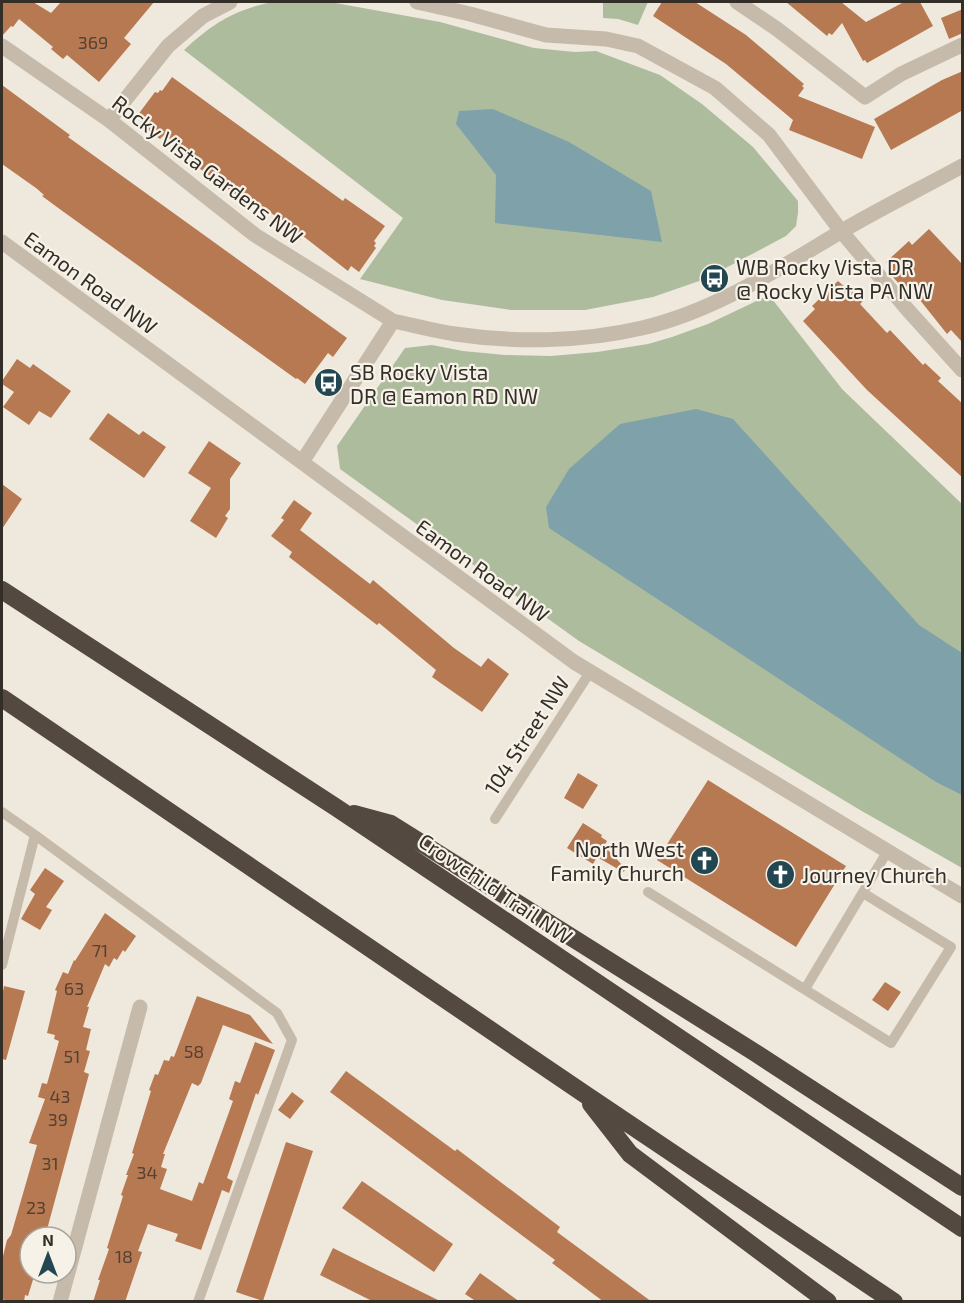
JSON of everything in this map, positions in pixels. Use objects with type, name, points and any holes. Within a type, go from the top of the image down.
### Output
[{"type":"highway","name":"Crowchild Trail NW","points":[[2,590],[337,808],[963,1228]]},
{"type":"highway","points":[[2,698],[894,1302]]},
{"type":"highway","points":[[337,808],[391,824],[963,1187]]},
{"type":"highway","points":[[583,1093],[630,1154],[828,1302]]},
{"type":"street","points":[[109,120],[168,46],[202,16],[230,2]]},
{"type":"street","points":[[417,2],[470,8],[546,35],[606,39],[638,46],[715,88],[769,135],[841,231],[907,309],[963,370]]},
{"type":"street","points":[[737,2],[777,28],[865,97],[901,74],[963,45]]},
{"type":"street","name":"Rocky Vista Gardens NW","points":[[2,46],[109,120],[255,236],[393,321],[456,334],[511,339],[578,338],[641,328],[701,310],[963,166]]},
{"type":"street","name":"Eamon Road NW","points":[[2,242],[477,592],[590,672],[963,896]]},
{"type":"street","points":[[302,462],[393,321]]},
{"type":"street","points":[[60,1302],[140,1007]]},
{"type":"lane","name":"104 Street NW","points":[[495,819],[590,672]]},
{"type":"lane","points":[[2,812],[277,1013],[292,1040],[198,1302]]},
{"type":"lane","points":[[2,964],[35,835]]},
{"type":"lane","points":[[805,989],[887,852]]},
{"type":"lane","points":[[648,892],[891,1043],[951,947],[863,893]]},
{"type":"green space","points":[[272,2],[330,2],[440,22],[534,48],[575,52],[596,51],[660,75],[702,104],[753,147],[798,201],[796,226],[786,236],[705,279],[653,297],[585,310],[511,310],[442,300],[360,279],[403,218],[184,50],[224,19],[246,9]]},
{"type":"green space","points":[[603,2],[648,2],[638,25],[618,19],[603,18]]},
{"type":"green space","points":[[769,295],[842,389],[962,504],[962,868],[860,810],[579,641],[340,469],[337,446],[405,348],[432,345],[505,355],[551,356],[597,352],[648,344],[672,337],[708,324]]},
{"type":"water","points":[[493,109],[569,142],[651,191],[662,242],[495,223],[496,175],[456,124],[459,111]]},
{"type":"water","points":[[696,409],[733,419],[919,625],[962,653],[962,795],[936,782],[549,528],[546,507],[569,469],[620,424]]},
{"type":"building","points":[[2,2],[33,2],[51,13],[61,2],[154,2],[124,38],[131,44],[99,82],[67,55],[63,59],[51,49],[53,47],[19,19],[2,36]]},
{"type":"building","points":[[662,2],[695,2],[746,35],[804,84],[798,96],[875,127],[862,159],[789,130],[793,120],[726,64],[653,16]]},
{"type":"building","points":[[786,2],[841,2],[866,22],[904,2],[920,2],[933,26],[867,63],[863,61],[842,23],[832,35],[829,33],[827,36]]},
{"type":"building","points":[[963,9],[963,33],[949,39],[941,18]]},
{"type":"building","points":[[963,71],[963,110],[891,150],[874,119],[942,80]]},
{"type":"building","points":[[172,77],[343,201],[345,198],[385,226],[374,241],[376,248],[359,272],[351,266],[348,271],[303,236],[300,240],[282,227],[285,223],[253,200],[249,204],[192,163],[195,159],[164,135],[160,139],[142,126],[145,122],[137,116],[155,92],[162,91]]},
{"type":"building","points":[[2,85],[70,135],[68,137],[347,338],[333,357],[328,353],[305,384],[296,379],[61,210],[42,196],[44,195],[36,188],[2,164]]},
{"type":"building","points":[[929,229],[963,265],[963,343],[951,330],[947,334],[908,285],[904,289],[889,273],[893,269],[886,262],[909,241],[912,245]]},
{"type":"building","points":[[838,281],[845,287],[848,285],[863,301],[860,304],[887,333],[890,330],[923,365],[925,363],[941,378],[938,381],[963,404],[963,478],[867,390],[803,321],[815,309],[812,306]]},
{"type":"building","points":[[17,359],[30,368],[33,364],[71,391],[51,418],[39,411],[29,425],[3,407],[14,392],[2,384],[2,381]]},
{"type":"building","points":[[108,413],[139,435],[143,431],[166,447],[144,478],[89,439]]},
{"type":"building","points":[[209,441],[241,463],[230,479],[230,509],[225,516],[228,518],[216,538],[190,521],[211,488],[188,473]]},
{"type":"building","points":[[2,484],[22,499],[2,529]]},
{"type":"building","points":[[294,500],[312,513],[300,530],[370,584],[373,580],[454,648],[481,667],[488,658],[509,674],[482,712],[432,677],[436,670],[379,623],[377,625],[289,557],[292,552],[271,536],[284,520],[281,518]]},
{"type":"building","points":[[578,773],[598,785],[583,809],[564,798]]},
{"type":"building","points":[[708,780],[846,866],[796,947],[657,860]]},
{"type":"building","points":[[583,823],[607,841],[604,846],[626,869],[623,872],[597,857],[593,864],[567,848]]},
{"type":"building","points":[[45,868],[64,881],[46,907],[52,910],[40,930],[21,919],[35,894],[30,890]]},
{"type":"building","points":[[105,913],[136,936],[117,960],[114,958],[109,967],[105,964],[87,1007],[89,1007],[83,1027],[91,1029],[86,1050],[90,1051],[84,1072],[89,1074],[48,1225],[18,1225],[18,1285],[31,1285],[28,1296],[25,1295],[24,1302],[10,1302],[2,1299],[2,1260],[37,1145],[29,1143],[45,1099],[38,1097],[42,1083],[47,1084],[59,1041],[54,1039],[55,1035],[47,1033],[57,991],[55,990],[63,972],[68,974]]},
{"type":"building","points":[[885,982],[901,992],[888,1011],[872,1000]]},
{"type":"building","points":[[4,986],[25,991],[6,1060],[2,1059]]},
{"type":"building","points":[[197,996],[250,1015],[273,1044],[223,1025],[201,1083],[198,1086],[192,1083],[163,1154],[165,1154],[161,1167],[167,1169],[160,1189],[192,1201],[199,1182],[203,1184],[233,1101],[229,1099],[235,1081],[240,1083],[255,1042],[275,1050],[258,1095],[256,1093],[227,1178],[233,1181],[229,1193],[222,1190],[201,1250],[175,1241],[178,1234],[148,1224],[138,1251],[142,1252],[125,1302],[93,1302],[123,1196],[121,1195],[128,1175],[126,1175],[134,1154],[132,1153],[151,1091],[149,1090],[164,1060],[169,1061],[171,1056],[174,1057]]},
{"type":"building","points":[[346,1071],[455,1151],[457,1149],[560,1227],[557,1232],[652,1302],[604,1302],[552,1263],[555,1260],[330,1092]]},
{"type":"building","points":[[292,1092],[304,1101],[290,1119],[278,1110]]},
{"type":"building","points":[[286,1142],[313,1151],[263,1301],[236,1292]]},
{"type":"building","points":[[362,1181],[453,1244],[434,1272],[342,1208]]},
{"type":"building","points":[[333,1248],[442,1302],[374,1302],[320,1275]]},
{"type":"building","points":[[480,1273],[520,1302],[477,1302],[465,1294]]},
{"type":"place","name":"WB Rocky Vista DR @ Rocky Vista PA NW","points":[[715,278]]},
{"type":"place","name":"SB Rocky Vista DR @ Eamon RD NW","points":[[329,383]]},
{"type":"place","name":"North West Family Church","points":[[705,860]]},
{"type":"place","name":"Journey Church","points":[[781,874]]}]
